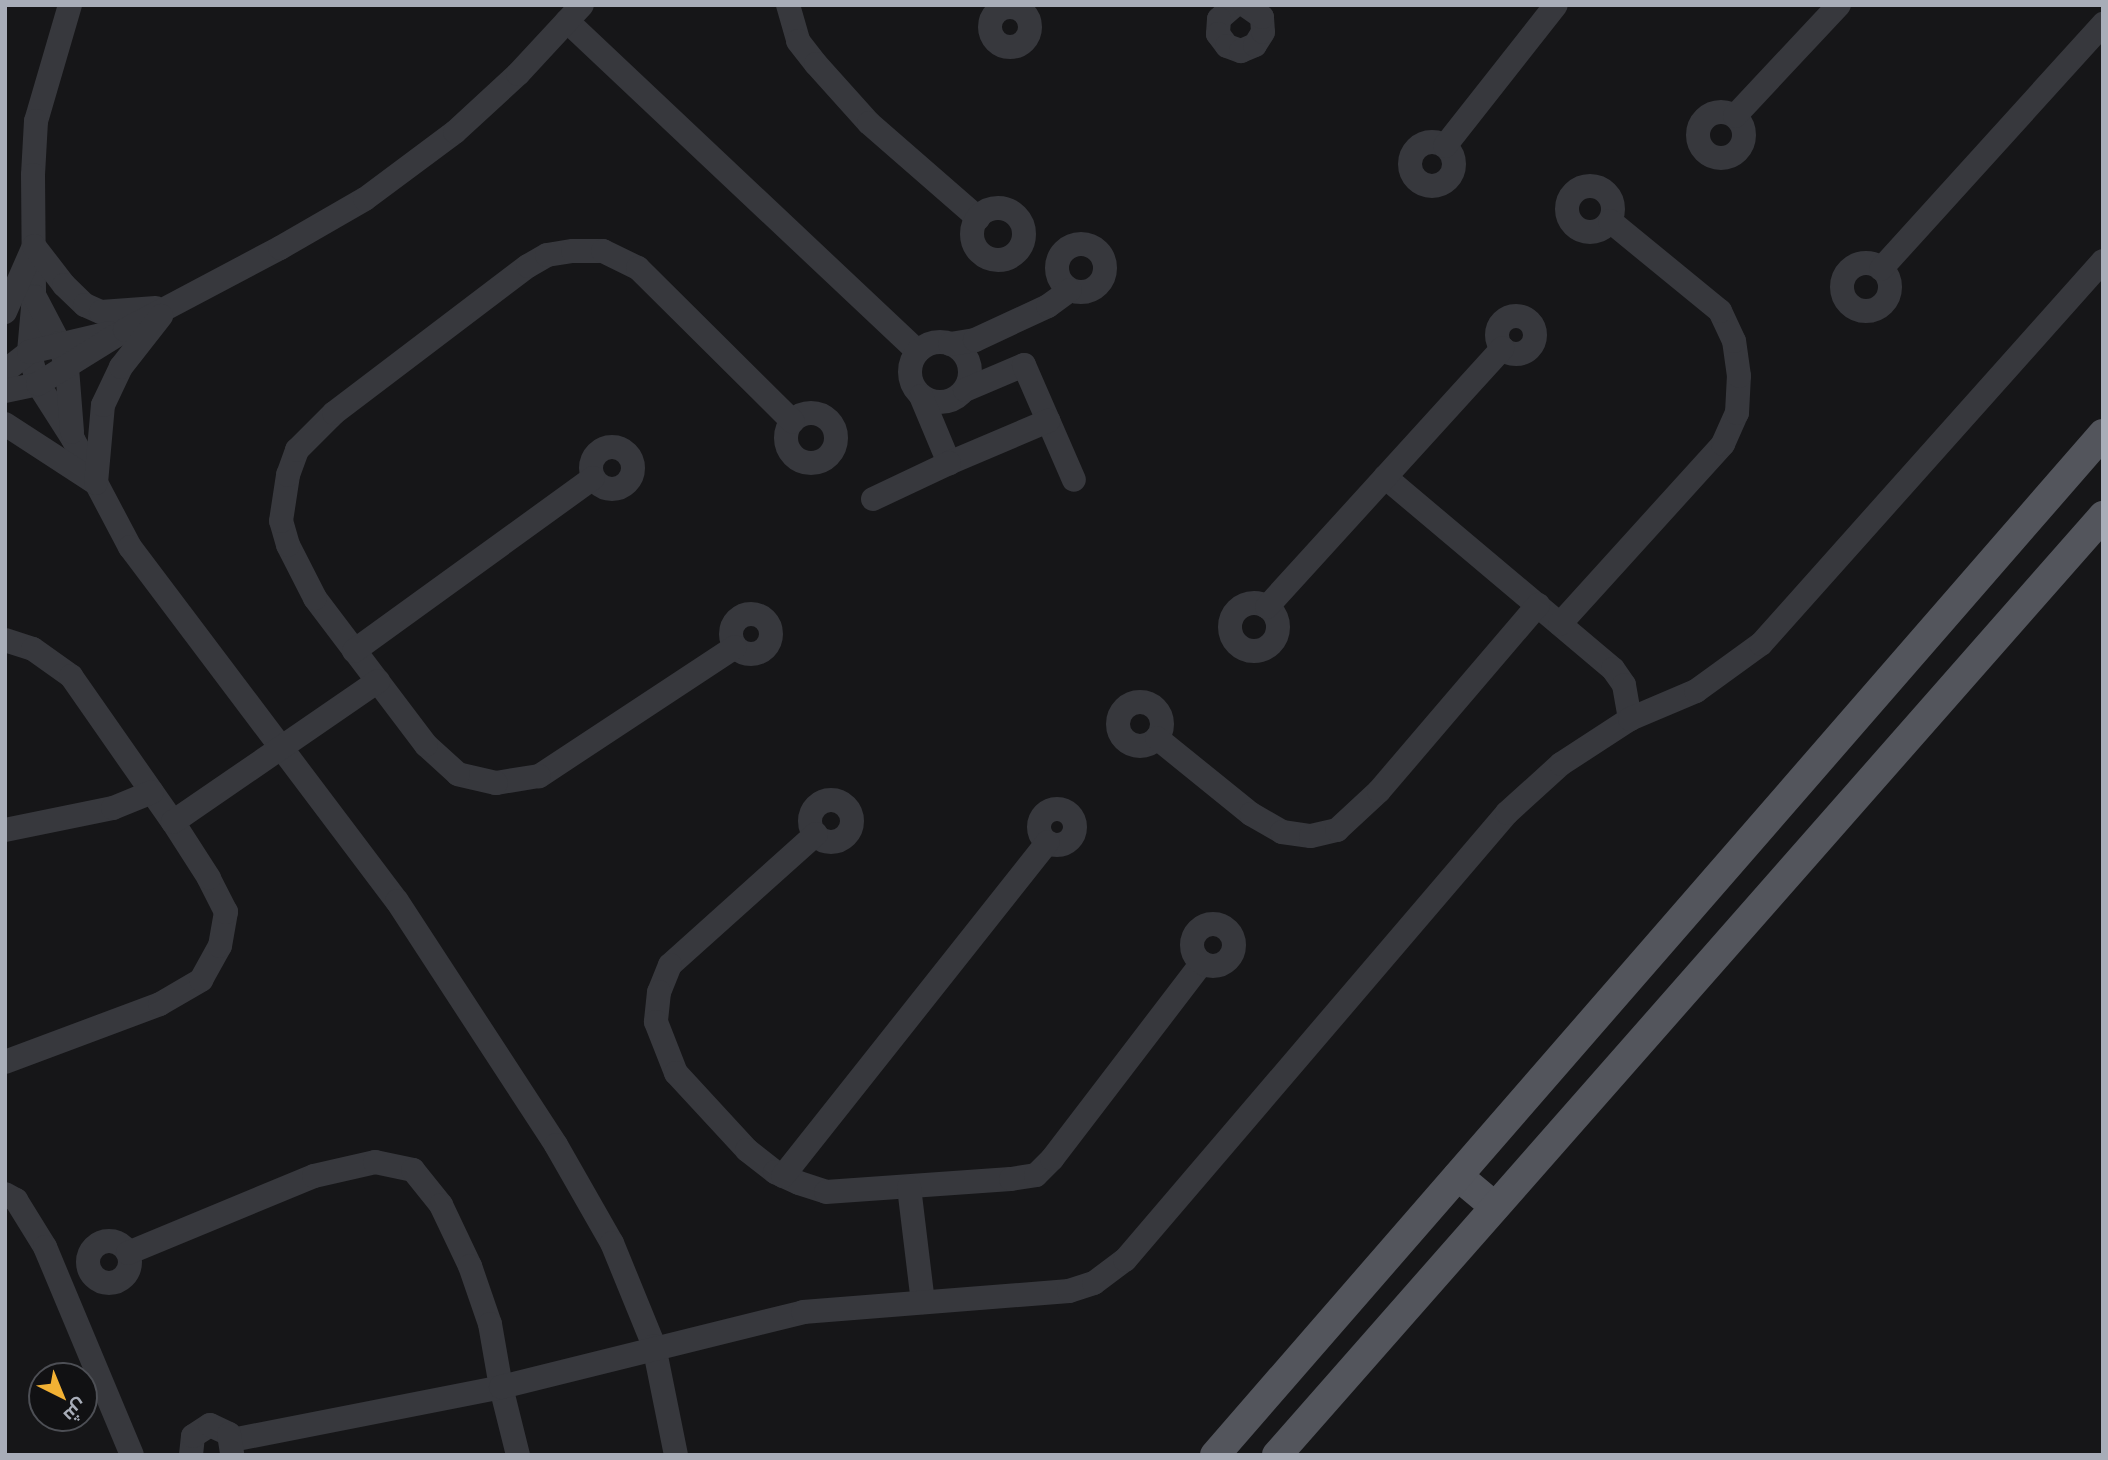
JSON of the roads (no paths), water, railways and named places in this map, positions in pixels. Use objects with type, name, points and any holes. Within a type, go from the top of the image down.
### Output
[{"type":"main road","points":[[1214,1455],[2103,434]]},
{"type":"main road","points":[[1277,1455],[2103,516]]},
{"type":"main road","points":[[1458,1175],[1495,1207]]},
{"type":"street","points":[[70,5],[36,121],[34,296],[29,352],[38,384],[73,439],[130,547],[397,901],[556,1145],[612,1242],[654,1346],[676,1455]]},
{"type":"street","points":[[788,5],[798,41],[816,64],[869,123],[978,218]]},
{"type":"street","points":[[1445,146],[1556,5]]},
{"type":"street","points":[[1735,117],[1839,5]]},
{"type":"street","points":[[5,391],[38,384],[125,330],[280,248],[365,199],[455,132],[518,74],[575,13],[918,352]]},
{"type":"street","points":[[1881,269],[2103,24]]},
{"type":"street","points":[[1560,624],[1723,444],[1737,412],[1739,376],[1734,341],[1720,311],[1610,221]]},
{"type":"street","points":[[34,246],[64,285],[85,305],[100,312],[170,306]]},
{"type":"street","points":[[5,312],[34,246]]},
{"type":"street","points":[[735,647],[539,776],[496,783],[458,774],[426,746],[315,598],[288,545],[281,521],[288,474],[297,450],[334,413],[547,255],[603,251],[638,268],[793,422]]},
{"type":"street","points":[[191,1455],[193,1436],[204,1427],[217,1426],[232,1447],[501,1387],[654,1346],[803,1312],[1069,1291],[1094,1283],[1125,1259],[1507,813],[1561,764],[1630,719],[1696,691],[1761,643],[2103,261]]},
{"type":"street","points":[[931,407],[950,401],[968,363],[1070,289]]},
{"type":"street","points":[[34,296],[59,343],[66,368],[73,439]]},
{"type":"street","points":[[96,484],[103,405],[121,367],[170,306]]},
{"type":"street","points":[[5,371],[29,352],[125,330]]},
{"type":"street","points":[[948,463],[931,407],[915,389],[910,370],[918,352],[935,342],[968,363],[1024,365],[1074,480]]},
{"type":"street","points":[[1267,607],[1503,348]]},
{"type":"street","points":[[873,499],[948,463],[1048,421]]},
{"type":"street","points":[[5,424],[96,484]]},
{"type":"street","points":[[1385,477],[1613,669],[1624,685],[1630,719]]},
{"type":"street","points":[[354,651],[593,478]]},
{"type":"street","points":[[1157,738],[1241,806],[1282,831],[1311,836],[1338,830],[1379,791],[1538,605]]},
{"type":"street","points":[[5,640],[33,649],[71,676],[173,821],[226,912],[220,946],[201,980],[160,1004],[5,1062]]},
{"type":"street","points":[[173,821],[378,681]]},
{"type":"street","points":[[5,830],[113,808],[152,792]]},
{"type":"street","points":[[816,834],[670,965],[659,992],[656,1022],[676,1073],[747,1150],[783,1176],[826,1192],[1036,1175],[1052,1159],[1202,963]]},
{"type":"street","points":[[783,1176],[1048,842]]},
{"type":"street","points":[[128,1254],[314,1176],[375,1162],[413,1170],[441,1205],[470,1266],[490,1324],[501,1387],[518,1455]]},
{"type":"street","points":[[909,1187],[923,1302]]},
{"type":"street","points":[[5,1194],[16,1200],[45,1247],[132,1455]]}]
